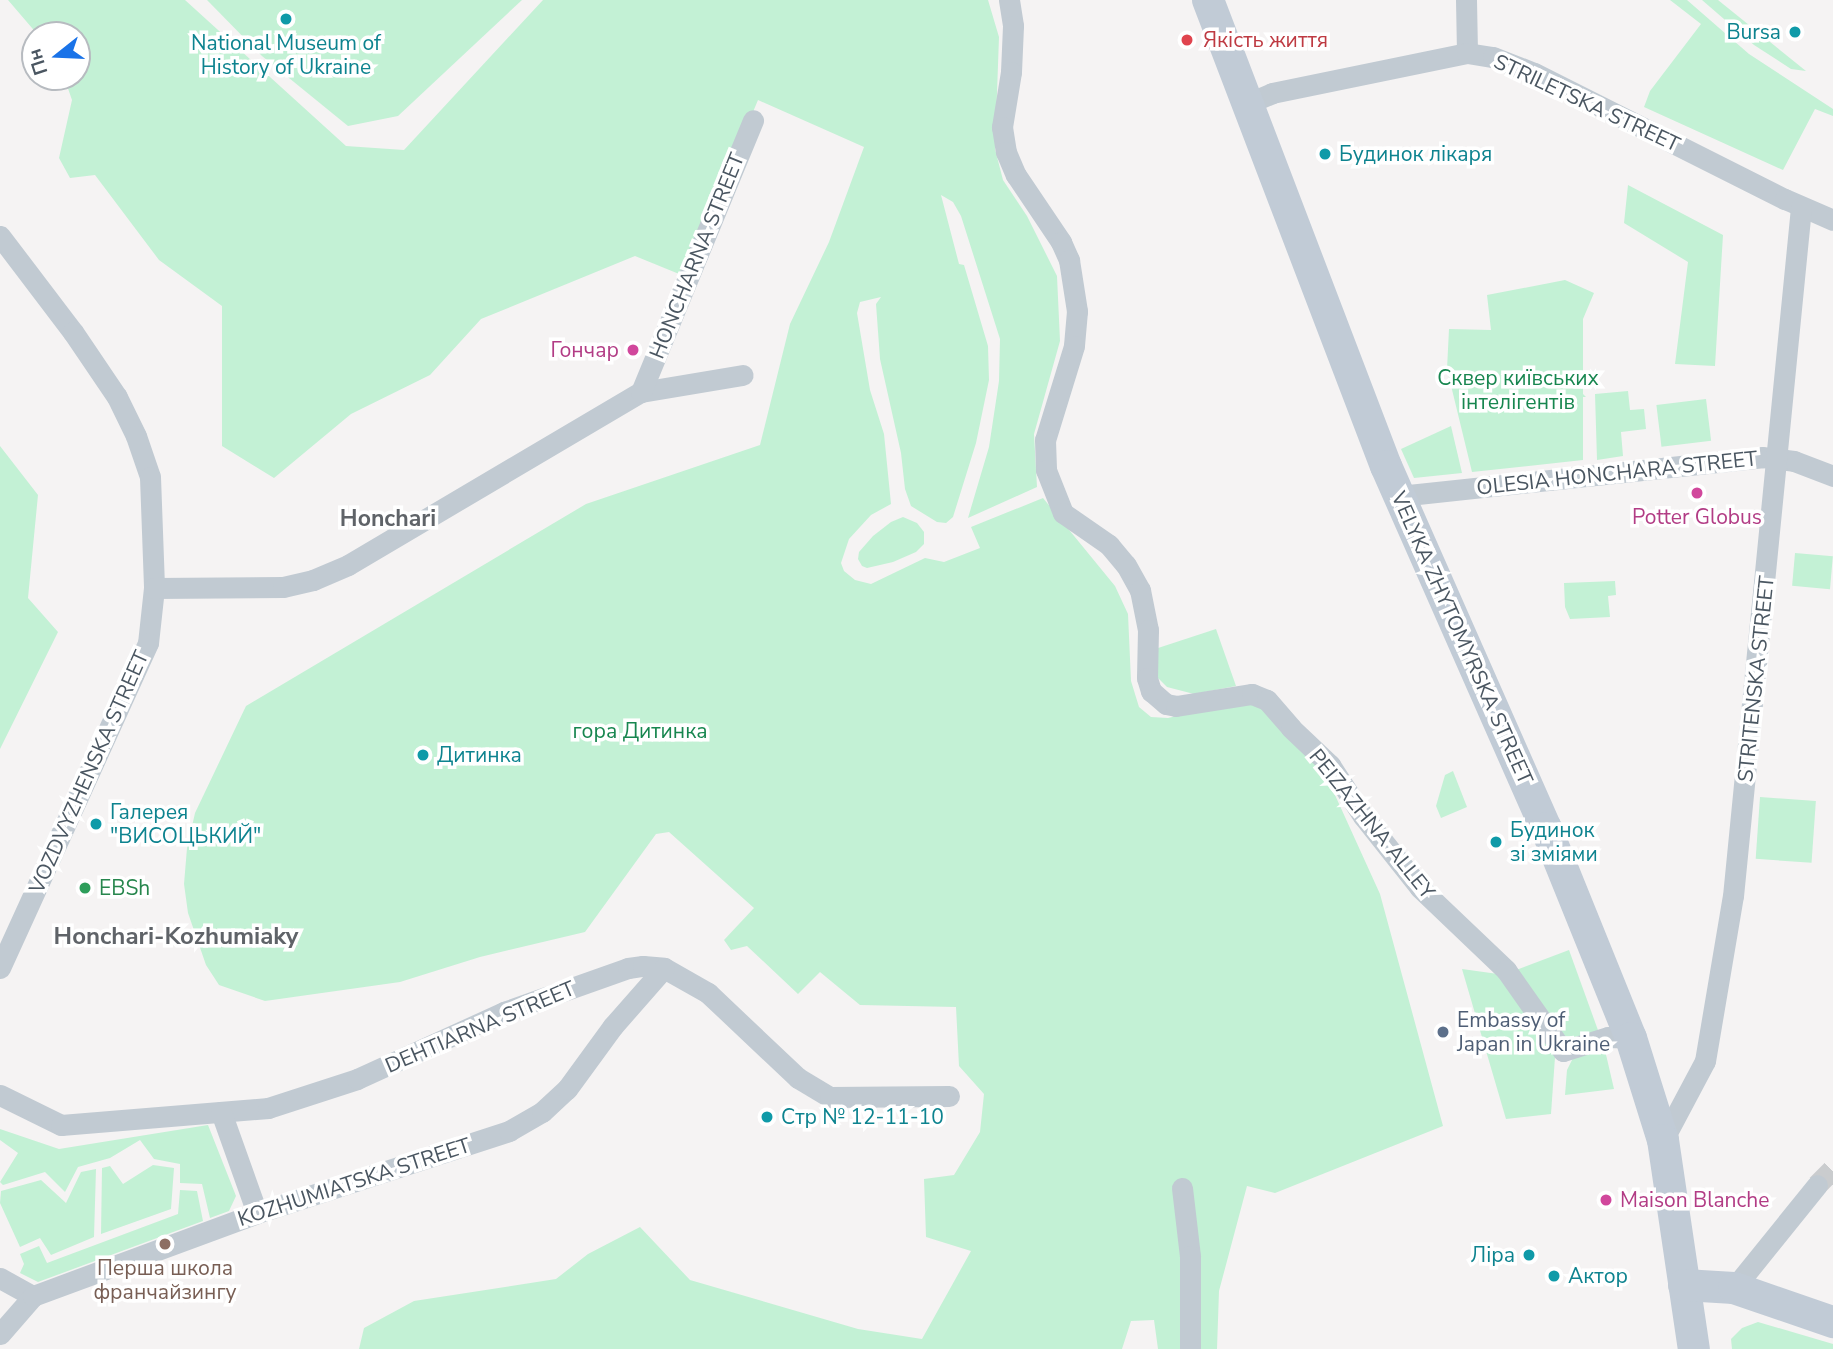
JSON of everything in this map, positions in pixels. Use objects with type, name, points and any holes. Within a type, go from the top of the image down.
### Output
[{"type":"main road","name":"VELYKA ZHYTOMYRSKA STREET","points":[[1208,0],[1399,496],[1546,828],[1631,1038],[1663,1140],[1694,1349]]},
{"type":"main road","points":[[1684,1285],[1734,1288],[1833,1322]]},
{"type":"street","name":"PEIZAZHNA ALLEY","points":[[1009,0],[1013,26],[1011,72],[1002,127],[1006,152],[1016,174],[1061,242],[1069,260],[1077,311],[1074,346],[1045,440],[1046,470],[1063,513],[1110,545],[1126,565],[1140,590],[1148,630],[1147,678],[1156,698],[1176,706],[1252,694],[1267,700],[1291,728],[1330,765],[1363,816],[1420,888],[1506,970],[1563,1051],[1608,1037],[1631,1038]]},
{"type":"street","points":[[1466,0],[1467,53]]},
{"type":"street","name":"STRILETSKA STREET","points":[[1248,103],[1272,93],[1467,53],[1493,57],[1534,74],[1801,207],[1833,220]]},
{"type":"street","name":"HONCHARNA STREET","points":[[641,392],[753,120]]},
{"type":"street","name":"STRITENSKA STREET","points":[[1663,1140],[1705,1061],[1733,896],[1779,458],[1801,207]]},
{"type":"street","name":"VOZDVYZHENSKA STREET","points":[[0,236],[117,397],[135,436],[150,477],[154,588],[148,643],[0,968]]},
{"type":"street","name":"HONCHARNA STREET","points":[[154,588],[284,587],[313,580],[348,565],[641,392],[743,375]]},
{"type":"street","name":"OLESIA HONCHARA STREET","points":[[1399,496],[1762,457],[1794,461],[1833,476]]},
{"type":"street","name":"DEHTIARNA STREET","points":[[0,1095],[61,1125],[268,1108],[357,1079],[504,1012],[628,968],[664,968],[708,993],[798,1078],[830,1097],[948,1096]]},
{"type":"street","name":"KOZHUMIATSKA STREET","points":[[0,1334],[33,1296],[257,1213],[509,1131],[542,1112],[567,1089],[612,1026],[664,968]]},
{"type":"street","points":[[221,1112],[257,1213]]},
{"type":"street","points":[[1734,1288],[1817,1185]]},
{"type":"street","points":[[1182,1188],[1190,1256],[1190,1349]]},
{"type":"street","points":[[0,1278],[33,1296]]},
{"type":"green space","name":"гора Дитинка","points":[[8,0],[185,0],[346,146],[404,150],[543,0],[988,0],[999,37],[995,149],[1003,180],[1027,216],[1057,276],[1060,341],[1034,434],[1037,487],[968,518],[989,447],[999,381],[1000,339],[961,216],[953,202],[941,195],[959,264],[964,265],[988,346],[989,380],[976,443],[953,517],[946,523],[937,522],[911,506],[905,489],[901,453],[880,359],[876,304],[881,297],[860,302],[857,313],[870,390],[884,434],[891,504],[871,515],[849,539],[841,563],[844,571],[855,580],[871,584],[925,558],[944,562],[980,548],[971,527],[1043,498],[1115,586],[1128,614],[1131,681],[1139,707],[1151,717],[1168,718],[1240,701],[1267,710],[1325,773],[1380,894],[1443,1126],[1275,1193],[1247,1186],[1219,1291],[1217,1349],[1158,1349],[1154,1320],[1131,1321],[1122,1349],[359,1349],[364,1328],[414,1301],[556,1279],[588,1254],[640,1227],[690,1280],[858,1329],[922,1339],[971,1251],[926,1237],[924,1179],[954,1175],[980,1132],[984,1094],[959,1066],[956,1007],[860,1005],[820,972],[798,994],[747,946],[731,950],[724,940],[754,908],[669,832],[656,834],[585,932],[480,957],[400,982],[265,1001],[219,985],[206,965],[188,913],[184,884],[187,848],[195,813],[246,706],[586,504],[760,445],[790,324],[829,242],[864,147],[758,100],[684,276],[635,256],[481,319],[430,375],[351,414],[274,478],[222,446],[222,306],[159,260],[95,175],[70,178],[59,158],[72,100],[69,91],[91,91],[91,21],[26,21]]},
{"type":"green space","points":[[207,0],[522,0],[398,116],[348,126],[262,56]]},
{"type":"green space","points":[[1670,0],[1687,0],[1749,54],[1833,109],[1833,116],[1815,109],[1783,170],[1644,107],[1650,91],[1701,24]]},
{"type":"green space","points":[[1702,0],[1718,0],[1806,71],[1791,69],[1754,45]]},
{"type":"green space","points":[[1628,185],[1723,235],[1715,366],[1675,364],[1688,262],[1624,223]]},
{"type":"green space","name":"Сквер київських інтелігентів","points":[[1565,280],[1594,293],[1583,319],[1583,394],[1586,397],[1583,397],[1583,460],[1472,472],[1447,369],[1449,329],[1491,330],[1487,295]]},
{"type":"green space","points":[[1628,391],[1630,410],[1644,409],[1646,429],[1621,432],[1623,456],[1597,460],[1595,394]]},
{"type":"green space","points":[[1706,399],[1711,441],[1661,447],[1656,405]]},
{"type":"green space","points":[[1451,426],[1462,473],[1414,478],[1401,449]]},
{"type":"green space","points":[[0,446],[38,495],[28,598],[58,632],[0,749]]},
{"type":"green space","points":[[903,517],[917,523],[924,532],[924,544],[916,552],[893,562],[867,568],[862,566],[858,559],[859,552],[873,536],[891,522]]},
{"type":"green space","points":[[1795,553],[1833,556],[1830,589],[1792,586]]},
{"type":"green space","points":[[1615,581],[1616,595],[1608,596],[1610,617],[1570,619],[1565,607],[1564,583]]},
{"type":"green space","points":[[1216,629],[1236,686],[1194,694],[1167,687],[1157,677],[1155,649]]},
{"type":"green space","points":[[1453,771],[1467,807],[1441,818],[1436,806],[1445,775]]},
{"type":"green space","points":[[1760,797],[1816,801],[1812,863],[1756,859]]},
{"type":"green space","points":[[1569,950],[1599,1033],[1565,1042],[1511,972]]},
{"type":"green space","points":[[1462,969],[1498,974],[1555,1057],[1551,1114],[1506,1119]]},
{"type":"green space","points":[[1604,1046],[1614,1089],[1565,1095],[1567,1070],[1573,1058]]},
{"type":"green space","points":[[208,1125],[236,1196],[229,1211],[210,1218],[202,1184],[180,1183],[180,1164],[154,1159],[140,1140],[110,1158],[78,1167],[65,1192],[45,1172],[3,1185],[0,1182],[18,1153],[0,1140],[0,1129],[59,1149]]},
{"type":"green space","points":[[153,1165],[174,1168],[171,1209],[101,1234],[102,1168],[110,1166],[123,1184]]},
{"type":"green space","points":[[96,1169],[94,1237],[51,1255],[40,1238],[20,1247],[0,1203],[1,1191],[41,1180],[66,1203],[81,1172]]},
{"type":"green space","points":[[180,1190],[197,1191],[203,1221],[38,1282],[20,1273],[24,1264],[20,1254],[39,1246],[47,1263],[178,1214]]},
{"type":"green space","points":[[1758,1322],[1833,1344],[1833,1349],[1732,1349],[1731,1339],[1742,1328]]},
{"type":"tunnel","points":[[1817,1185],[1833,1169]]},
{"type":"place","name":"National Museum of History of Ukraine","points":[[286,19]]},
{"type":"place","name":"Bursa","points":[[1795,32]]},
{"type":"place","name":"Якість життя","points":[[1187,40]]},
{"type":"place","name":"Будинок лікаря","points":[[1325,154]]},
{"type":"place","name":"Гончар","points":[[633,350]]},
{"type":"place","name":"Potter Globus","points":[[1697,493]]},
{"type":"place","name":"Дитинка","points":[[423,755]]},
{"type":"place","name":"Галерея \"ВИСОЦЬКИЙ\"","points":[[96,824]]},
{"type":"place","name":"Будинок зі зміями","points":[[1496,842]]},
{"type":"place","name":"EBSh","points":[[85,888]]},
{"type":"place","name":"Embassy of Japan in Ukraine","points":[[1443,1032]]},
{"type":"place","name":"Стр № 12-11-10","points":[[767,1117]]},
{"type":"place","name":"Maison Blanche","points":[[1606,1200]]},
{"type":"place","name":"Перша школа франчайзингу","points":[[165,1244]]},
{"type":"place","name":"Ліра","points":[[1529,1255]]},
{"type":"place","name":"Актор","points":[[1554,1276]]},
{"type":"district","name":"Honchari","points":[[388,519]]},
{"type":"district","name":"Honchari-Kozhumiaky","points":[[176,937]]}]
